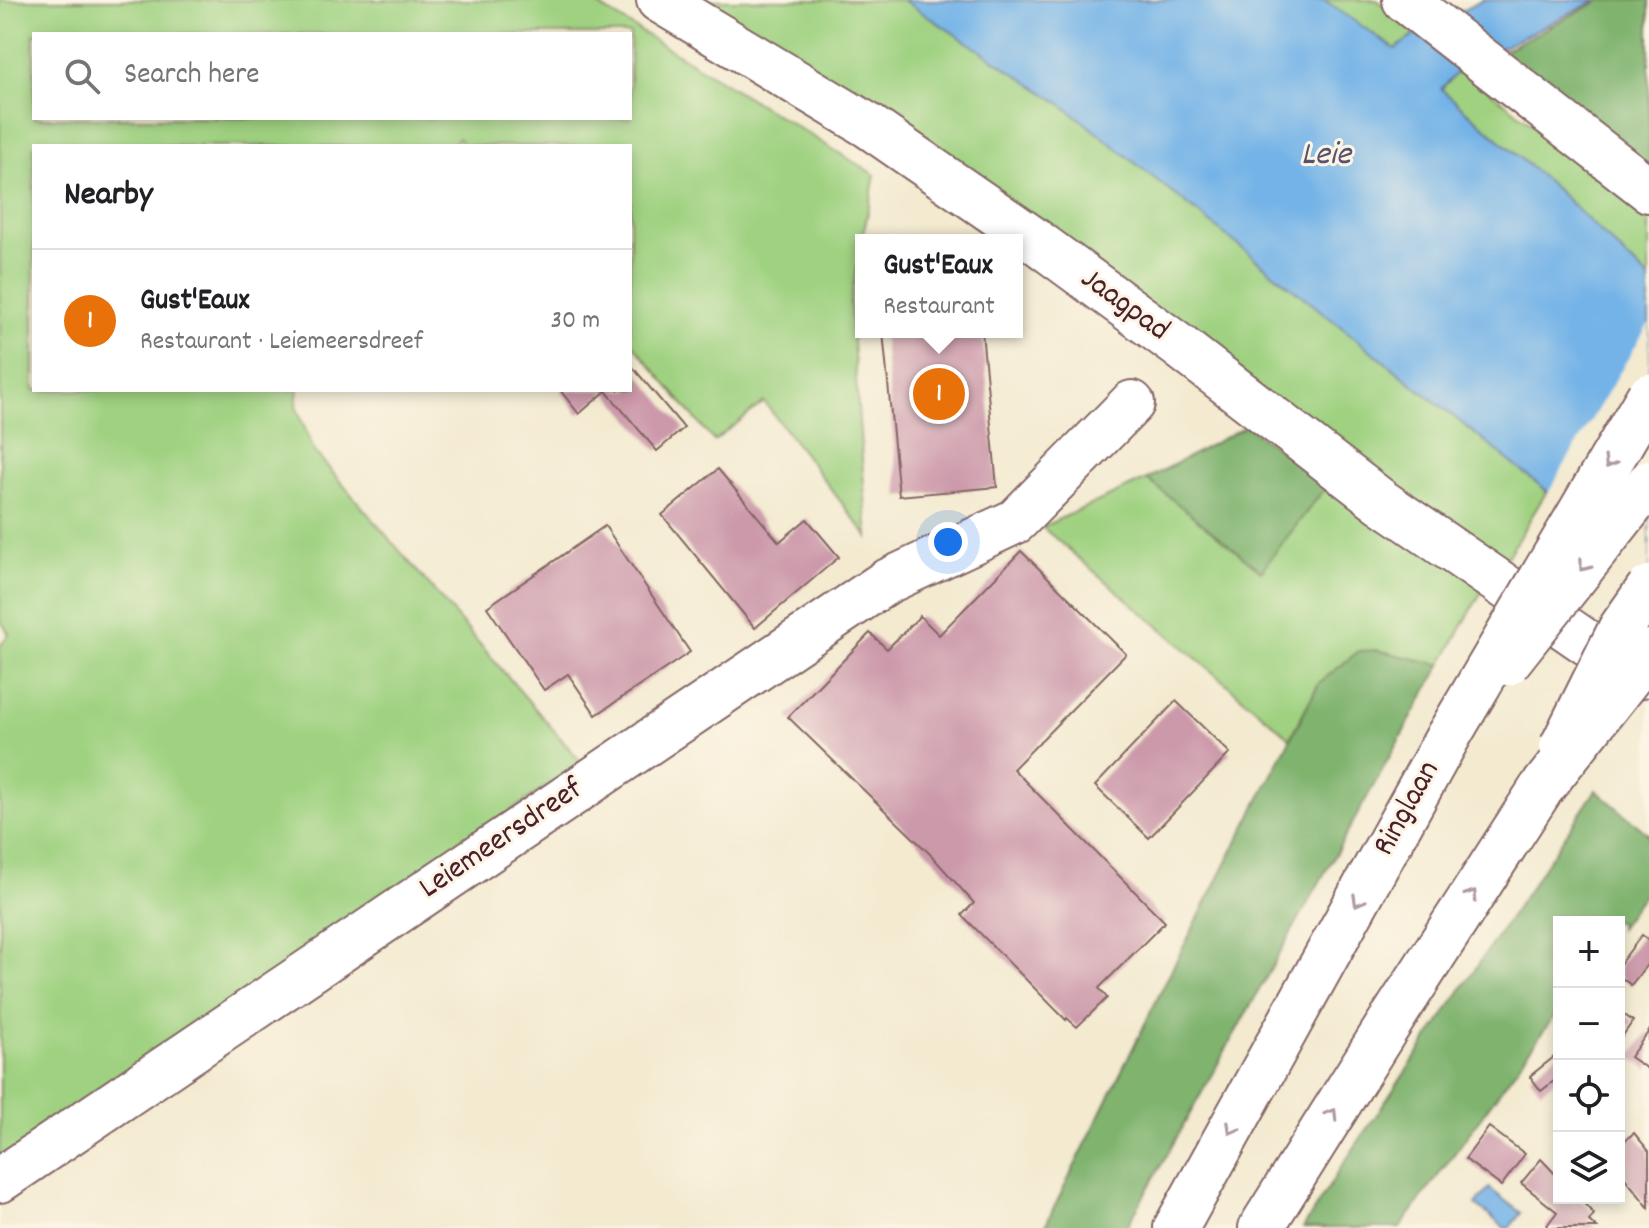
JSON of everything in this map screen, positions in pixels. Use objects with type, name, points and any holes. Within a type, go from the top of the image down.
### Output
[{"type":"main road","name":"Jaagpad","points":[[659,0],[869,126],[1033,239],[1179,346],[1382,502],[1649,685]]},
{"type":"main road","points":[[1420,12],[1649,190]]},
{"type":"main road","name":"Ringlaan","points":[[1176,1228],[1449,735],[1649,396]]},
{"type":"main road","name":"Leiemeersdreef","points":[[0,1180],[886,582],[1016,521],[1132,403]]},
{"type":"main road","points":[[1449,735],[1649,483]]},
{"type":"main road","points":[[1541,789],[1621,628],[1649,588]]},
{"type":"main road","points":[[1261,1228],[1541,789],[1649,652]]},
{"type":"green space","points":[[0,0],[589,0],[875,175],[863,234],[855,234],[855,277],[850,303],[868,537],[764,402],[714,441],[632,343],[632,144],[462,144],[458,138],[453,144],[32,144],[32,392],[298,392],[296,406],[314,451],[581,762],[0,1167],[0,646],[9,634],[0,620]]},
{"type":"green space","points":[[687,0],[903,0],[1060,103],[1547,491],[1501,567]]},
{"type":"green space","points":[[1324,0],[1377,0],[1419,32],[1395,49]]},
{"type":"green space","points":[[1601,0],[1649,0],[1649,173],[1493,56]]},
{"type":"green space","points":[[1461,68],[1649,217],[1649,279],[1557,190],[1441,89]]},
{"type":"green space","points":[[1246,426],[1328,484],[1261,571],[1147,479]]},
{"type":"green space","points":[[1147,479],[1261,570],[1328,484],[1484,587],[1441,665],[1376,650],[1319,683],[1290,738],[1042,527]]},
{"type":"green space","points":[[1376,650],[1441,665],[1126,1228],[1044,1228],[1319,683],[1359,651]]},
{"type":"green space","points":[[1596,790],[1649,835],[1649,887],[1625,920],[1625,916],[1553,916],[1553,1018],[1400,1228],[1303,1228]]},
{"type":"water","name":"Leie","points":[[903,0],[1324,0],[1395,49],[1419,32],[1483,0],[1597,0],[1462,67],[1441,89],[1557,190],[1649,279],[1649,590],[1547,491],[1060,103]]},
{"type":"water","points":[[1489,1188],[1521,1213],[1509,1228],[1476,1205]]},
{"type":"pier","points":[[1649,323],[1649,594],[1546,496]]},
{"type":"building","points":[[884,338],[983,338],[997,487],[899,496]]},
{"type":"building","points":[[632,366],[684,428],[657,451],[607,392],[632,392]]},
{"type":"building","points":[[562,392],[605,392],[579,414]]},
{"type":"building","points":[[718,469],[779,542],[807,519],[839,557],[755,628],[662,515]]},
{"type":"building","points":[[605,526],[690,652],[596,715],[568,674],[544,690],[487,607]]},
{"type":"building","points":[[1021,551],[1126,654],[1013,769],[1165,922],[1099,988],[1107,998],[1077,1027],[1066,1020],[962,915],[974,903],[930,854],[788,717],[870,633],[887,649],[920,616],[939,635]]},
{"type":"building","points":[[1176,701],[1230,753],[1149,838],[1095,786]]},
{"type":"building","points":[[1642,935],[1649,940],[1649,962],[1631,985],[1625,980],[1625,957]]},
{"type":"building","points":[[1625,1015],[1633,1021],[1625,1032]]},
{"type":"building","points":[[1649,1031],[1649,1070],[1630,1057]]},
{"type":"building","points":[[1553,1058],[1553,1082],[1541,1091],[1530,1076]]},
{"type":"building","points":[[1489,1127],[1525,1154],[1501,1186],[1465,1159]]},
{"type":"building","points":[[1634,1133],[1649,1151],[1649,1208],[1625,1178],[1625,1140]]},
{"type":"building","points":[[1541,1159],[1553,1172],[1553,1204],[1585,1204],[1594,1214],[1589,1221],[1597,1228],[1545,1228],[1557,1212],[1521,1183]]},
{"type":"place","name":"Gust'Eaux","points":[[939,394]]}]
